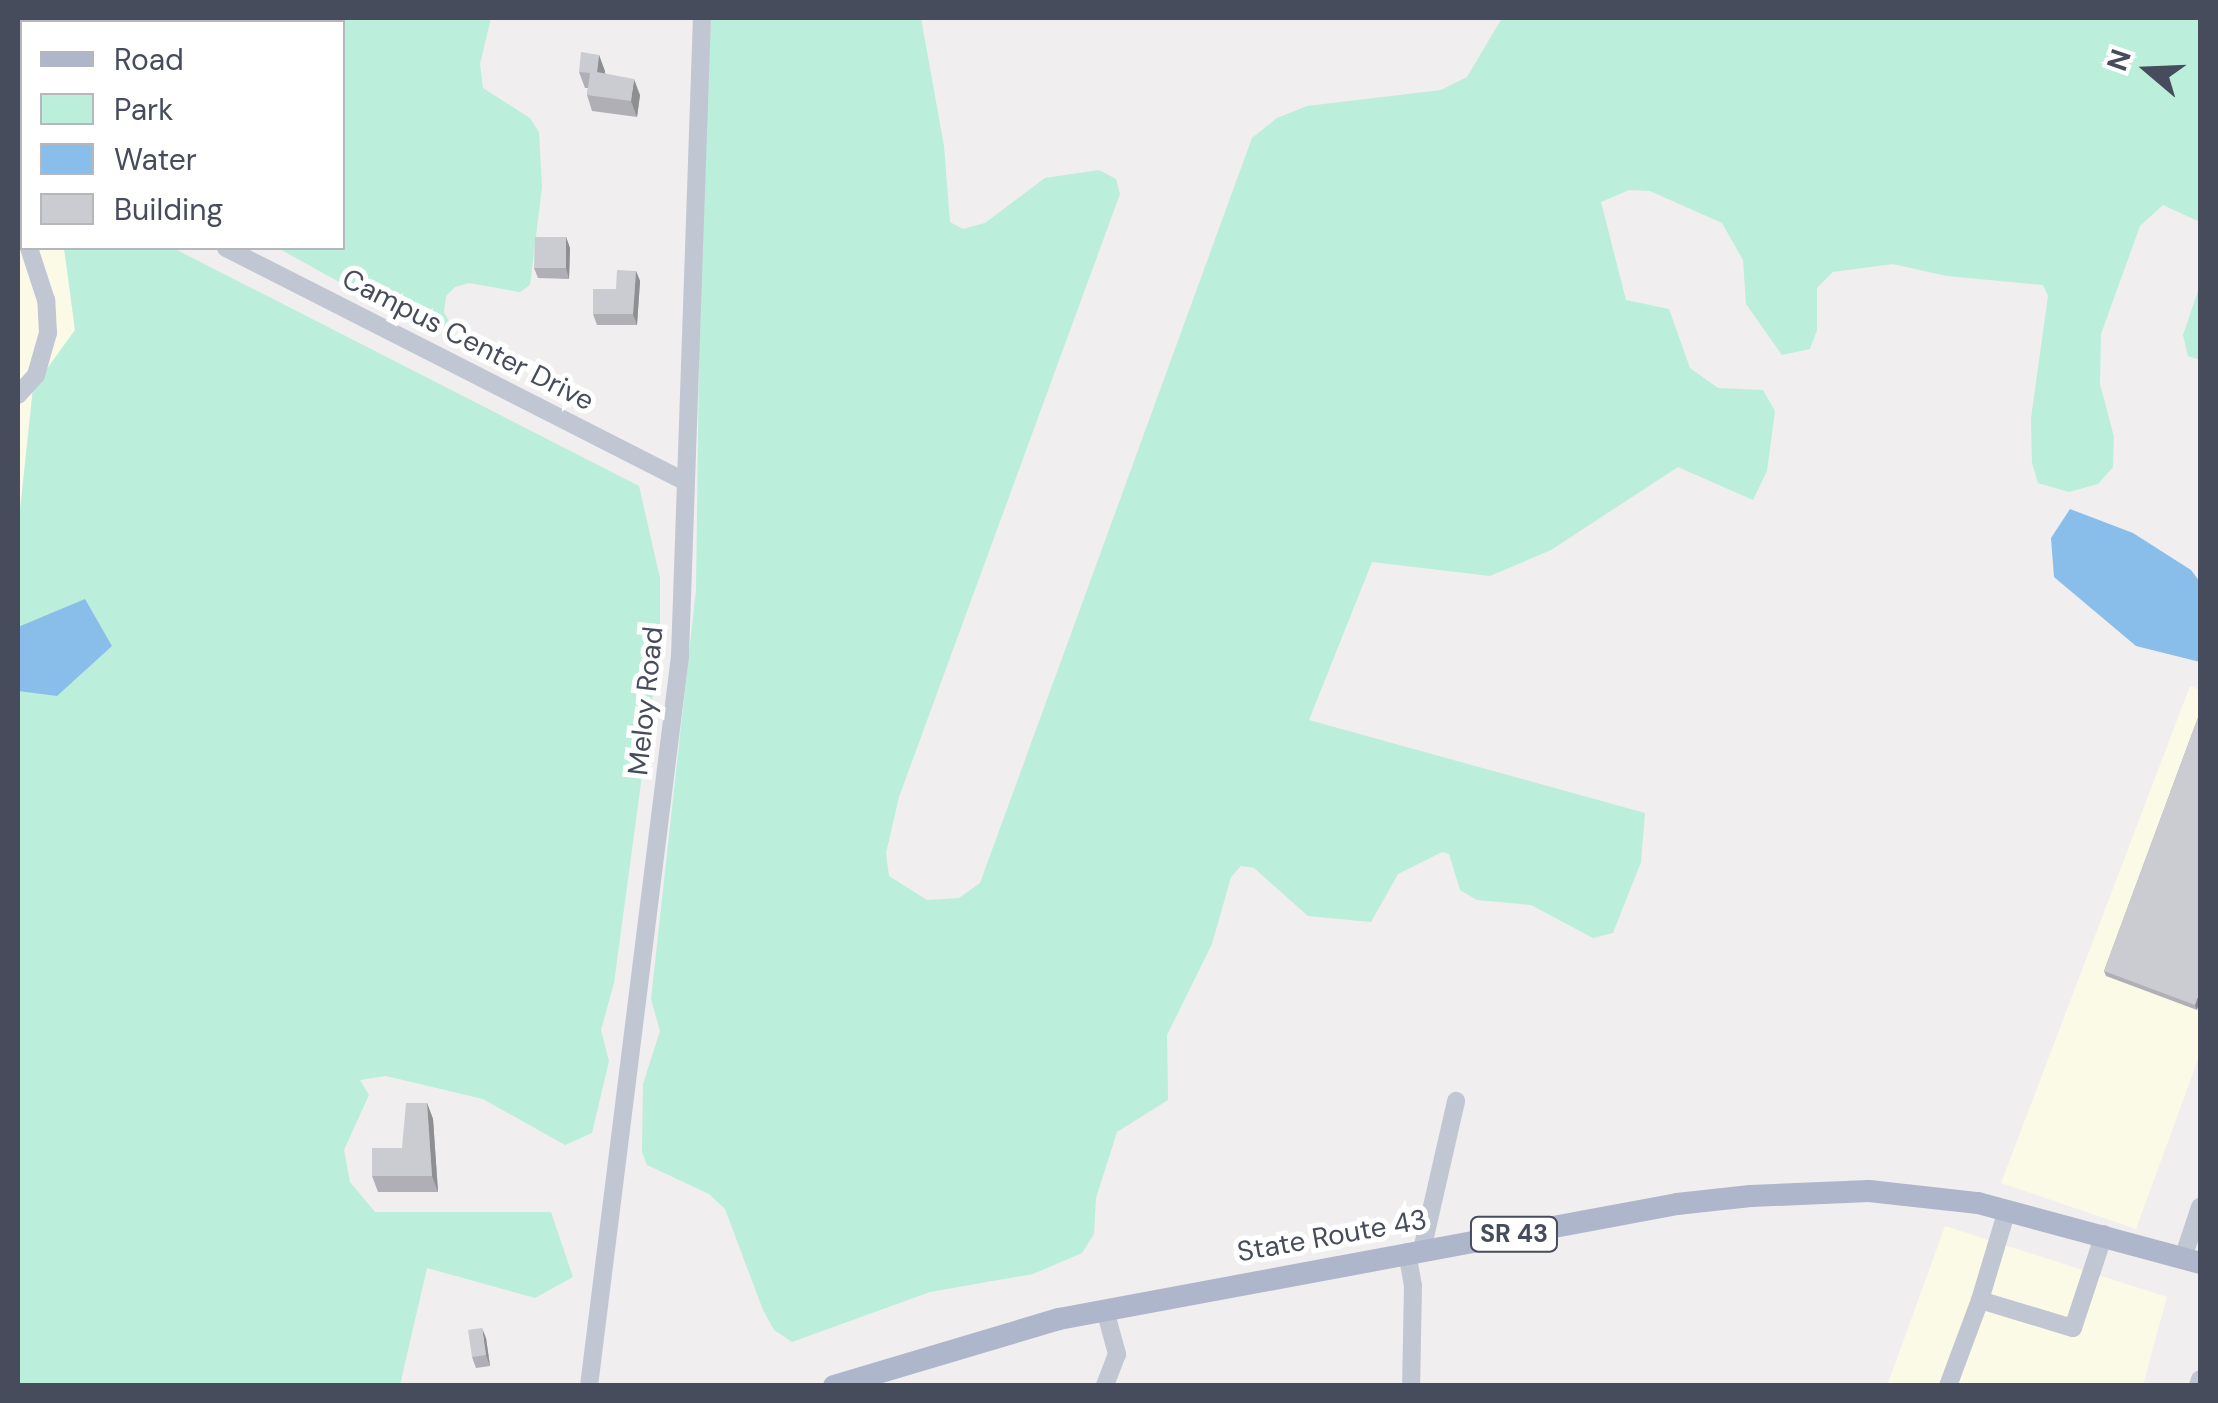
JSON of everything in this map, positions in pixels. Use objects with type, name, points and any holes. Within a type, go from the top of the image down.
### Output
[{"type":"main road","name":"State Route 43","points":[[834,1386],[1105,1310],[1414,1251],[1751,1196],[1869,1191],[2008,1210],[2192,1260]]},
{"type":"street","name":"Meloy Road","points":[[589,1386],[670,746],[686,482],[702,18]]},
{"type":"street","points":[[18,395],[36,375],[48,333],[46,300],[30,250]]},
{"type":"street","name":"Campus Center Drive","points":[[230,250],[686,482]]},
{"type":"street","points":[[1411,1386],[1414,1251],[1456,1100]]},
{"type":"street","points":[[2192,1260],[2200,1207]]},
{"type":"street","points":[[1948,1386],[2008,1210]]},
{"type":"street","points":[[1980,1300],[2073,1328],[2104,1234]]},
{"type":"street","points":[[1105,1310],[1116,1354],[1105,1386]]},
{"type":"shaded area","points":[[18,197],[20,250],[64,250],[75,330],[33,388],[18,529]]},
{"type":"shaded area","points":[[2190,686],[2200,690],[2200,1054],[2136,1229],[2001,1183]]},
{"type":"shaded area","points":[[1945,1226],[2167,1297],[2143,1385],[1887,1386]]},
{"type":"green space","points":[[18,18],[491,18],[480,64],[483,88],[530,118],[539,132],[542,187],[530,285],[520,292],[469,283],[455,287],[446,296],[444,312],[454,331],[447,331],[418,316],[400,316],[282,250],[345,250],[345,20],[20,20],[20,67]]},
{"type":"green space","points":[[711,18],[921,18],[944,146],[950,222],[963,229],[985,223],[1045,178],[1099,170],[1116,179],[1120,194],[899,797],[886,853],[889,876],[927,900],[959,898],[980,883],[1252,138],[1277,118],[1307,106],[1441,90],[1467,77],[1502,18],[2200,18],[2200,222],[2163,205],[2140,226],[2101,334],[2100,384],[2114,437],[2113,467],[2098,484],[2069,492],[2038,483],[2032,463],[2031,418],[2048,296],[2043,285],[1947,276],[1893,264],[1833,272],[1817,288],[1817,330],[1810,349],[1782,355],[1746,304],[1743,260],[1722,223],[1650,191],[1629,190],[1601,202],[1626,300],[1669,309],[1690,368],[1718,388],[1763,390],[1775,411],[1767,471],[1753,500],[1678,467],[1551,550],[1490,576],[1372,562],[1309,720],[1645,813],[1641,862],[1613,933],[1593,938],[1531,905],[1477,900],[1460,890],[1449,854],[1442,852],[1398,874],[1371,922],[1308,916],[1254,868],[1241,866],[1231,877],[1212,944],[1167,1035],[1168,1100],[1117,1132],[1096,1198],[1094,1234],[1082,1253],[1033,1274],[930,1292],[792,1342],[774,1330],[763,1310],[725,1209],[709,1194],[647,1165],[642,1152],[643,1084],[660,1031],[651,999],[696,590],[701,208]]},
{"type":"green space","points":[[64,250],[177,250],[639,486],[660,578],[660,642],[614,983],[601,1030],[609,1061],[592,1133],[565,1145],[483,1099],[386,1076],[360,1080],[369,1095],[344,1150],[350,1182],[375,1212],[551,1212],[573,1277],[535,1298],[427,1268],[400,1385],[18,1386],[18,691],[57,695],[25,626],[18,627],[18,529],[33,388],[75,330]]},
{"type":"green space","points":[[2200,285],[2200,360],[2188,356],[2183,335]]},
{"type":"water","points":[[2070,509],[2133,533],[2191,570],[2200,582],[2200,662],[2136,646],[2054,577],[2051,538]]},
{"type":"water","points":[[85,599],[112,646],[57,696],[18,691],[18,627]]},
{"type":"building","points":[[581,52],[599,55],[597,72],[634,79],[631,101],[587,95],[590,73],[579,72]]},
{"type":"building","points":[[535,237],[566,237],[566,268],[534,268]]},
{"type":"building","points":[[617,270],[636,271],[633,314],[593,314],[593,289],[616,289]]},
{"type":"building","points":[[2200,712],[2200,990],[2195,1005],[2104,971]]},
{"type":"building","points":[[406,1103],[427,1103],[432,1176],[372,1176],[372,1148],[402,1148]]},
{"type":"building","points":[[482,1328],[486,1355],[472,1357],[468,1330]]}]
